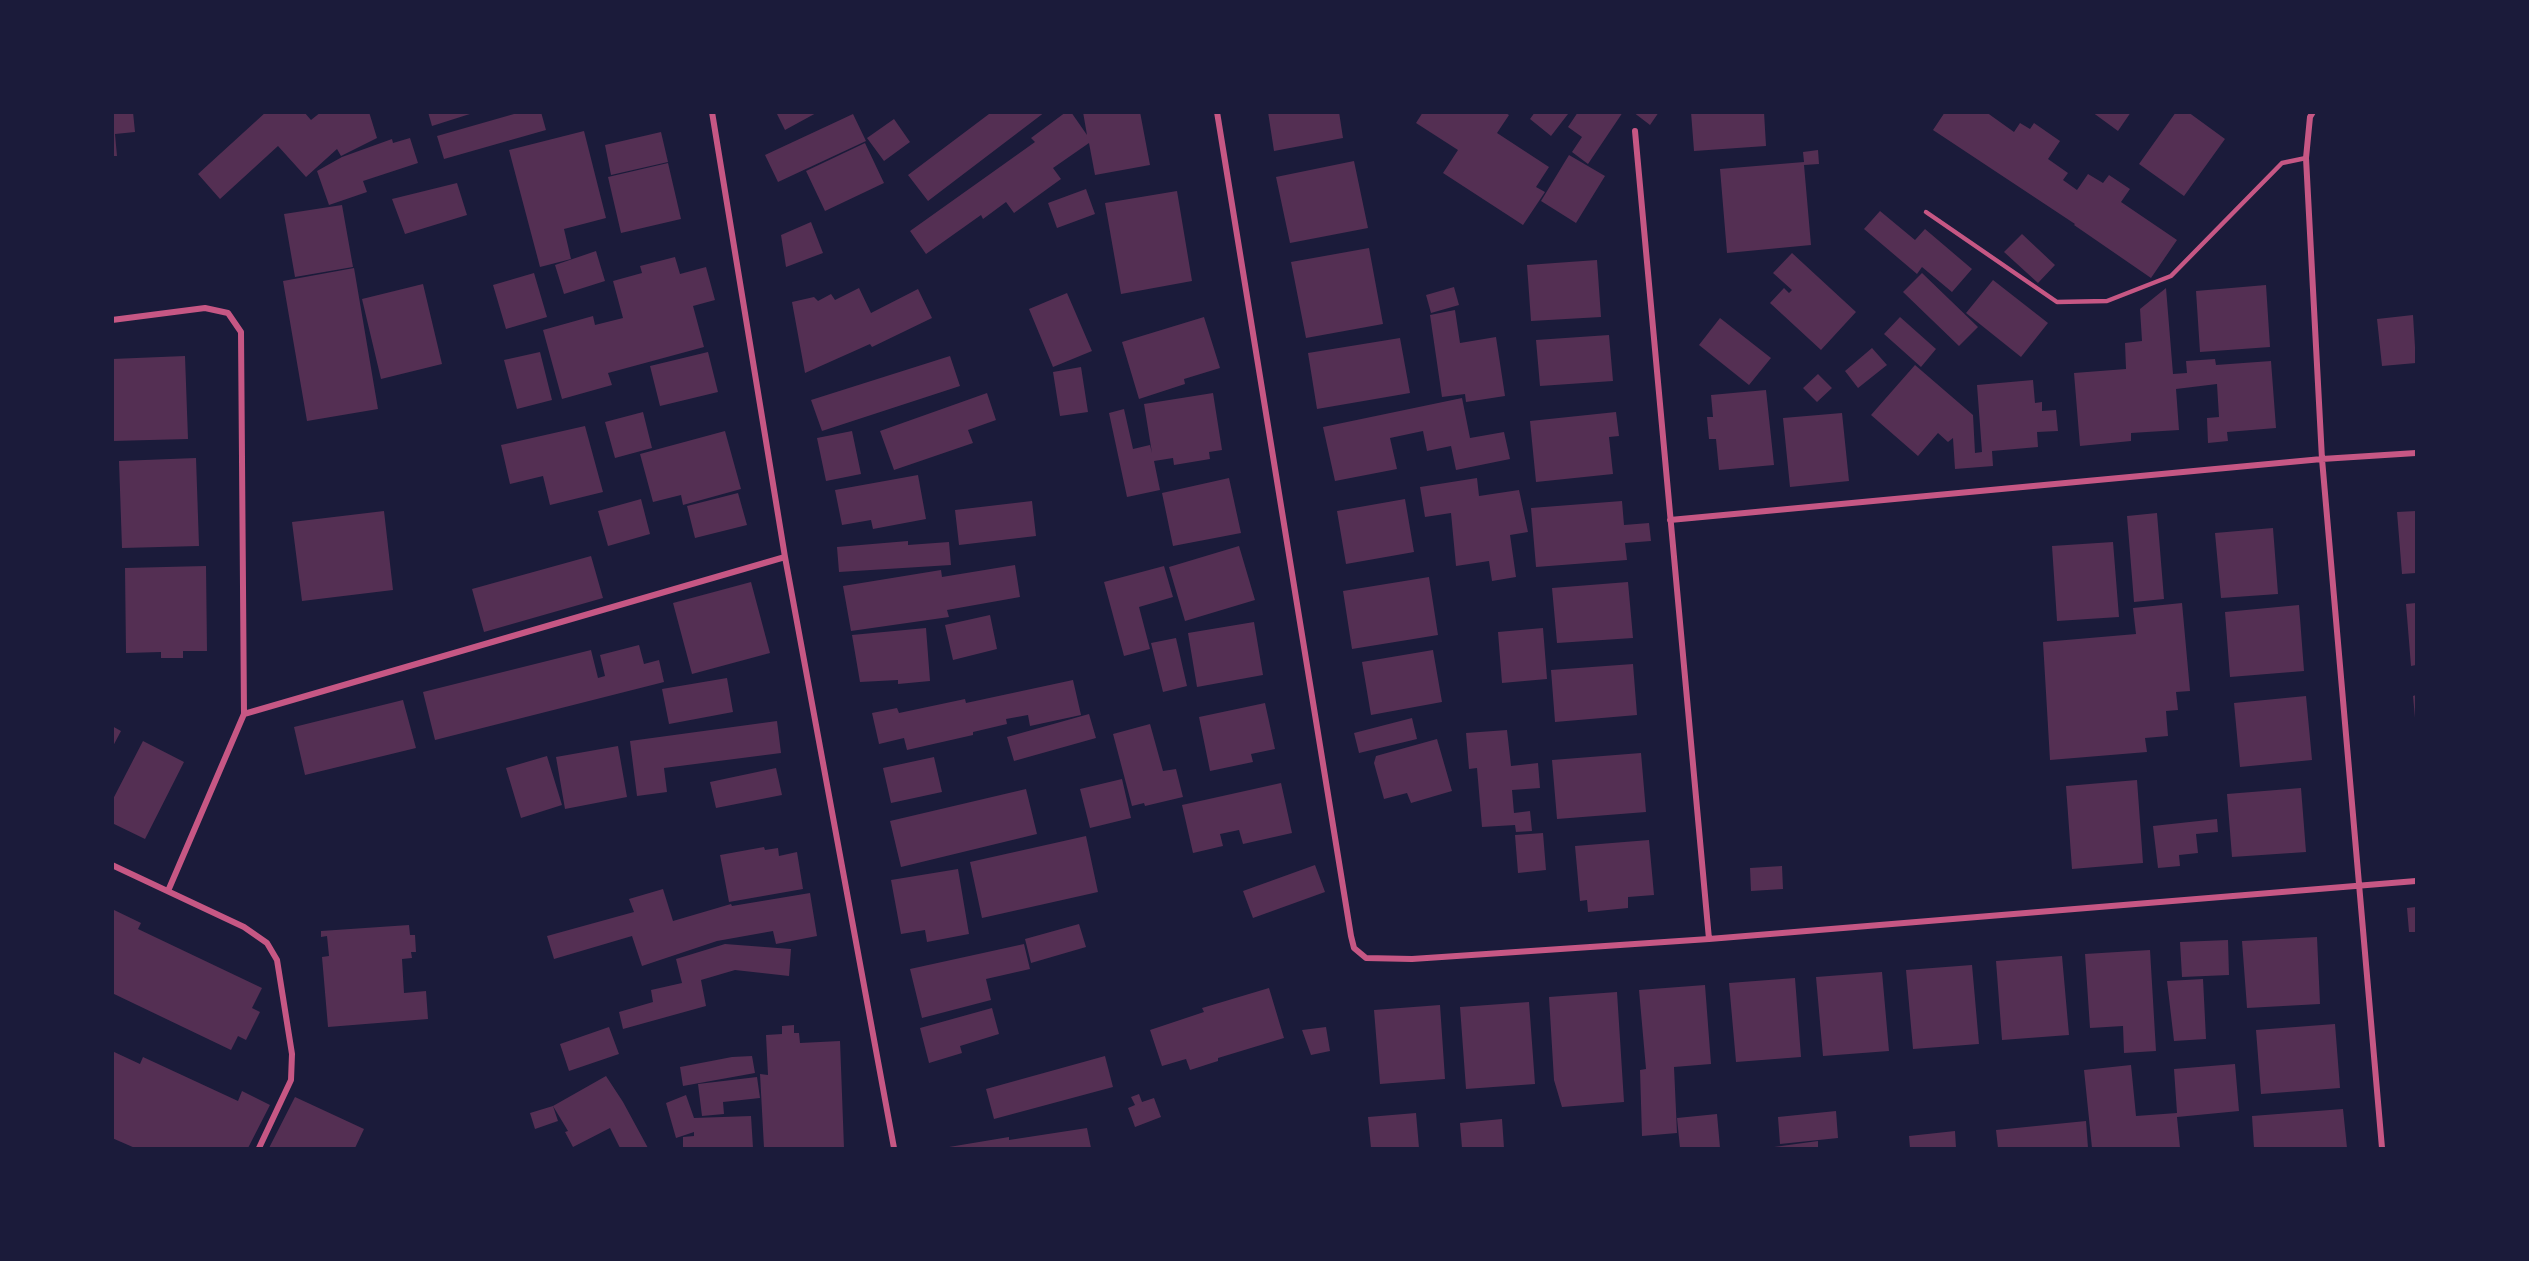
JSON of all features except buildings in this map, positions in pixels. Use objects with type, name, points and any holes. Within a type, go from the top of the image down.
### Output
[{"type":"street","points":[[712,112],[785,557],[894,1149]]},
{"type":"street","points":[[1217,112],[1351,936],[1354,948],[1366,958],[1384,959],[1709,939],[2416,881]]},
{"type":"street","points":[[2310,114],[2306,158],[2322,459],[2382,1149]]},
{"type":"street","points":[[1635,131],[1709,939]]},
{"type":"street","points":[[112,320],[205,308],[217,309],[228,314],[241,332],[244,714],[168,891]]},
{"type":"street","points":[[1670,520],[2322,459],[2416,453]]},
{"type":"street","points":[[244,714],[785,557]]},
{"type":"street","points":[[112,865],[244,927],[267,943],[277,960],[292,1054],[291,1080],[259,1149]]},
{"type":"lane","points":[[1926,212],[2057,302],[2107,301],[2171,276],[2282,163],[2306,158]]}]
